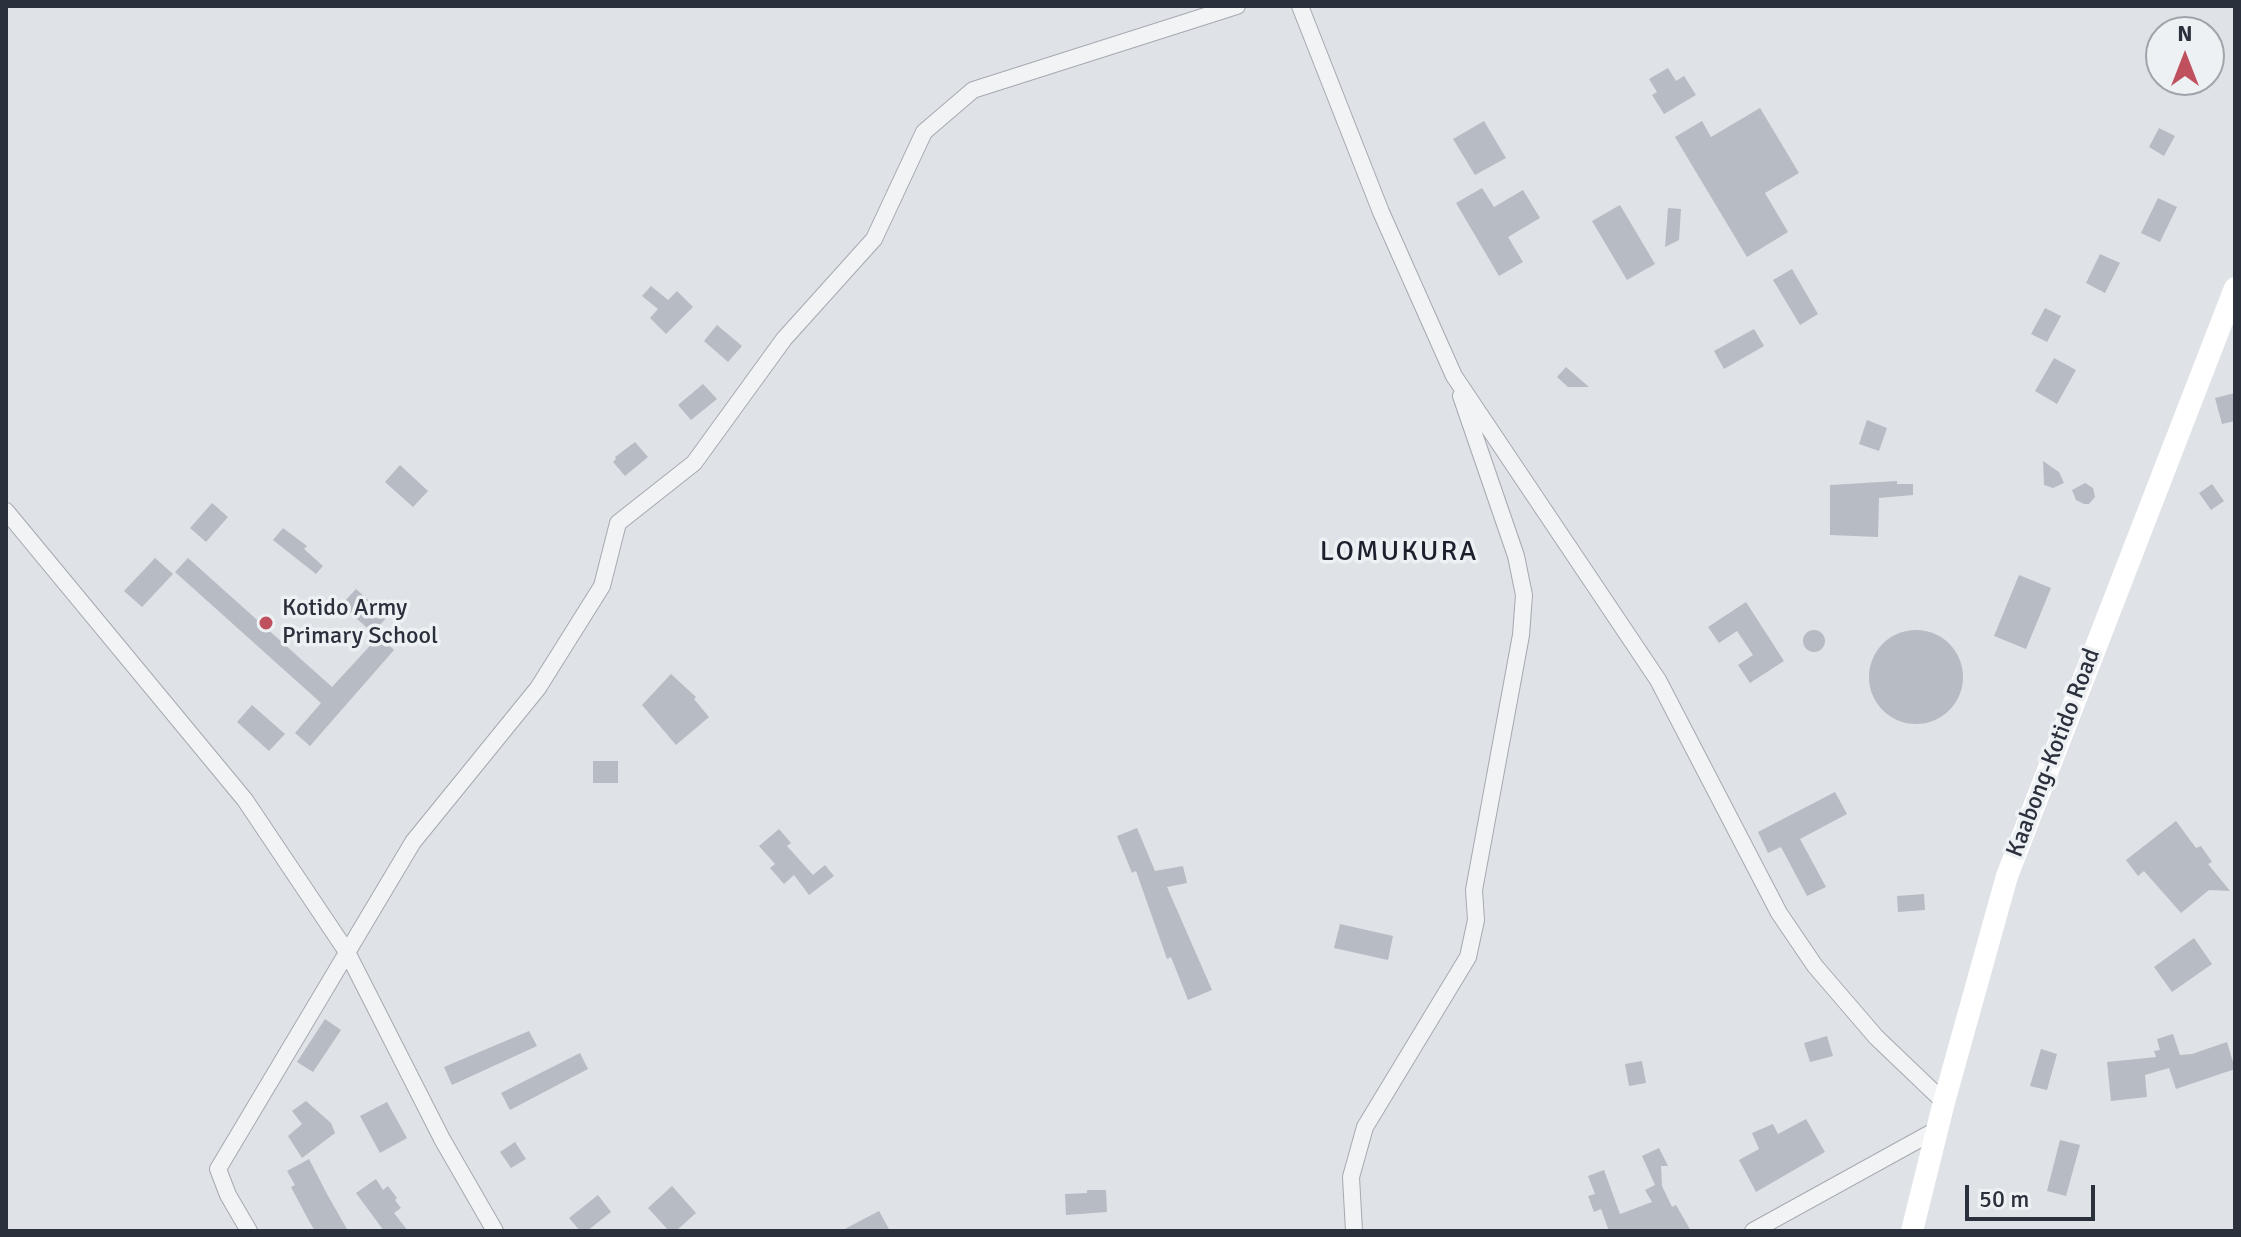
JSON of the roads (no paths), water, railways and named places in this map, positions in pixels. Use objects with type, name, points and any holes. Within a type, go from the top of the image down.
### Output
[{"type":"street","points":[[249,1231],[228,1195],[218,1169],[413,842],[538,688],[602,586],[618,523],[694,463],[784,339],[874,239],[924,132],[973,90],[1237,6]]},
{"type":"street","points":[[1300,6],[1381,212],[1454,376],[1516,556],[1524,595],[1521,635],[1474,890],[1476,920],[1468,957],[1365,1127],[1351,1177],[1354,1231]]},
{"type":"street","name":"Kaabong-Kotido Road","points":[[1912,1231],[1944,1102],[2007,876],[2235,288]]},
{"type":"street","points":[[1454,376],[1658,680],[1779,913],[1815,966],[1876,1037],[1944,1102]]},
{"type":"street","points":[[6,511],[245,800],[347,952],[442,1139],[495,1231]]},
{"type":"street","points":[[1753,1231],[1938,1129]]},
{"type":"place","name":"Kotido Army Primary School","points":[[266,623]]},
{"type":"district","name":"LOMUKURA","points":[[1399,553]]}]
